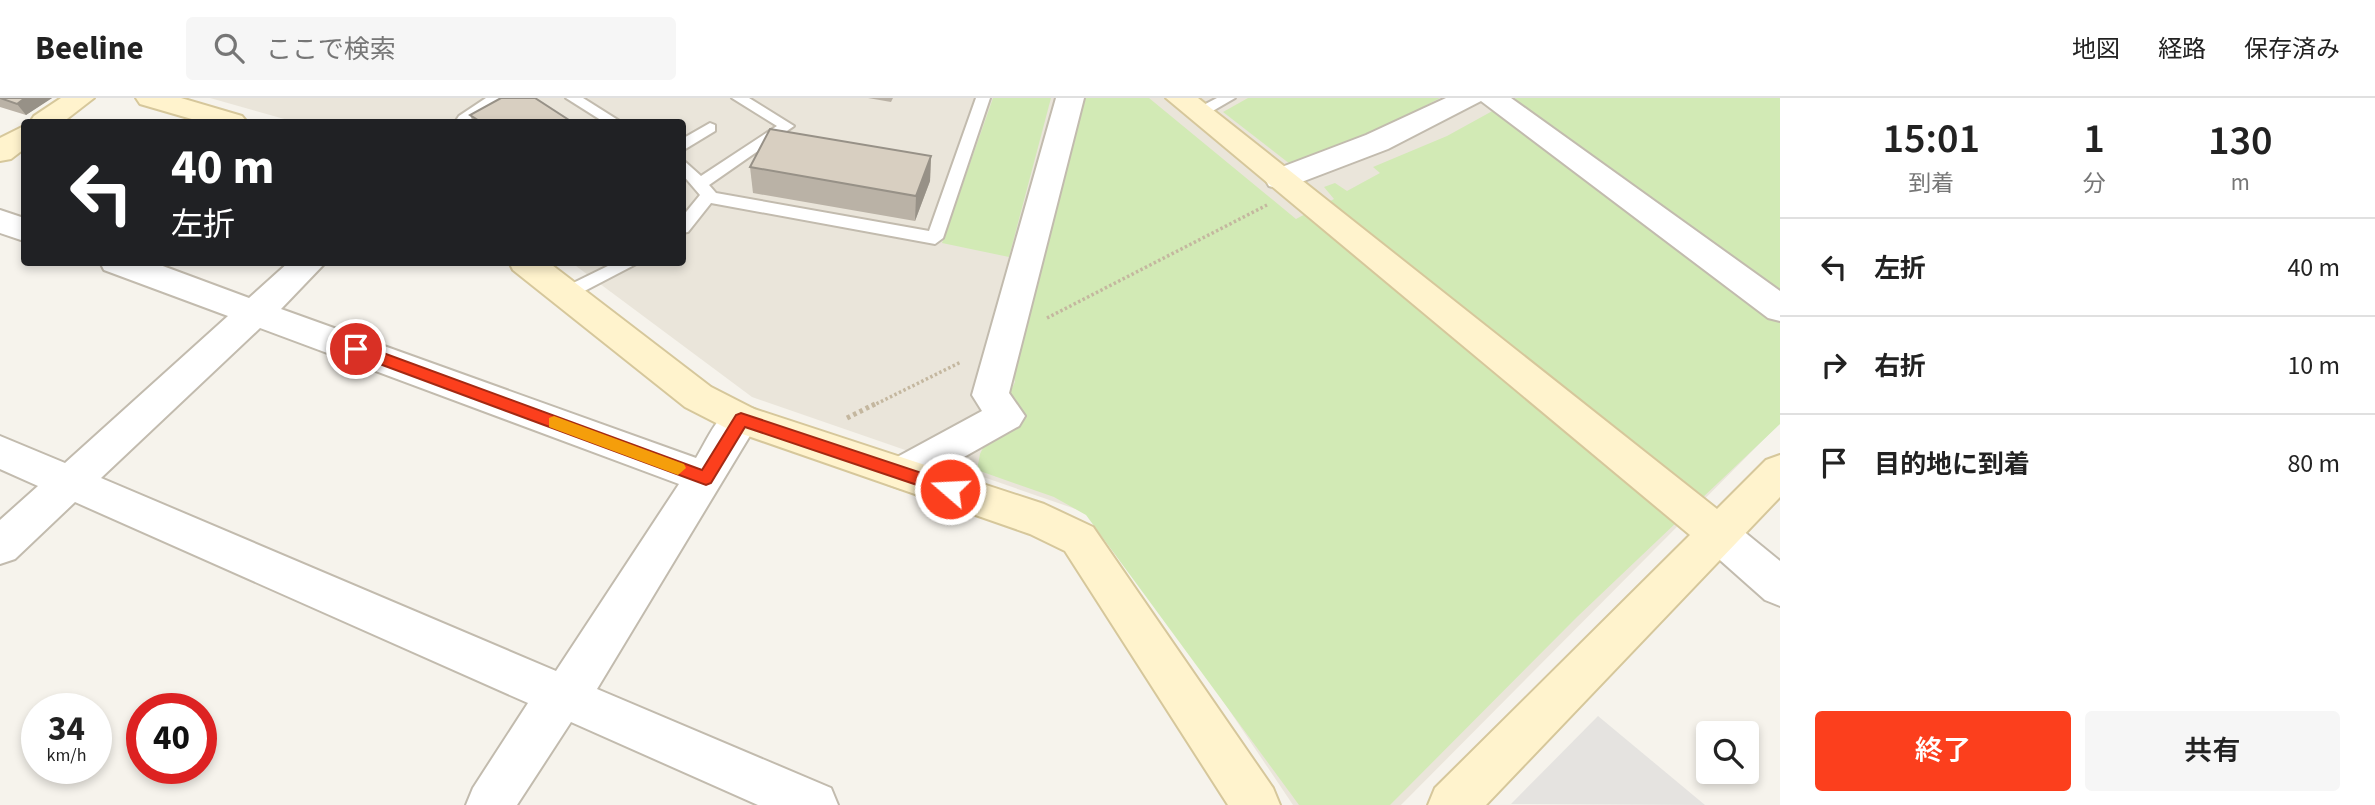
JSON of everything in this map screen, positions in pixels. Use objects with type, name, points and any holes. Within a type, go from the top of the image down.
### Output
[{"type":"street","points":[[48,119],[80,98]]},
{"type":"street","points":[[150,98],[222,119]]},
{"type":"street","points":[[474,119],[505,98]]},
{"type":"street","points":[[902,473],[1006,416],[990,395],[1070,98]]},
{"type":"street","points":[[1275,191],[1469,98]]},
{"type":"street","points":[[1493,98],[1780,309]]},
{"type":"street","points":[[1202,103],[1275,191],[1717,533],[1780,587]]},
{"type":"street","points":[[0,152],[21,137]]},
{"type":"street","points":[[0,221],[21,229]]},
{"type":"street","points":[[127,266],[706,478]]},
{"type":"street","points":[[0,546],[306,266]]},
{"type":"street","points":[[530,266],[698,397],[741,419],[1044,521],[1079,539],[1101,567],[1256,805]]},
{"type":"street","points":[[490,805],[561,696],[576,682],[741,419]]},
{"type":"street","points":[[0,452],[814,805]]},
{"type":"street","points":[[1452,805],[1780,471]]},
{"type":"lane","points":[[573,98],[609,119]]},
{"type":"lane","points":[[686,221],[704,190],[787,126],[739,98]]},
{"type":"lane","points":[[686,169],[704,190],[935,238],[983,98]]},
{"type":"lane","points":[[686,143],[710,128]]},
{"type":"lane","points":[[565,294],[624,266]]},
{"type":"path","points":[[839,422],[1004,340],[1275,191]]},
{"type":"shaded area","points":[[210,98],[1780,98],[1780,423],[1401,805],[1293,805],[1114,539],[1090,514],[752,397],[576,266],[686,266],[686,119],[284,119]]},
{"type":"shaded area","points":[[1598,716],[1705,805],[1511,804]]},
{"type":"green space","points":[[993,98],[1051,98],[1009,257],[942,243]]},
{"type":"green space","points":[[1085,98],[1149,98],[1296,219],[1334,199],[1324,187],[1335,183],[1347,191],[1380,173],[1373,167],[1447,136],[1516,98],[1780,98],[1780,424],[1577,617],[1390,805],[1299,805],[1086,515],[1054,497],[977,470],[980,454],[1015,382],[1013,371]]},
{"type":"green space","points":[[1248,98],[1440,98],[1386,127],[1290,164],[1223,112]]},
{"type":"building","points":[[0,98],[25,98],[17,104]]},
{"type":"building","points":[[501,98],[535,98],[567,119],[476,119],[470,115]]},
{"type":"building","points":[[770,129],[931,156],[916,196],[750,167]]},
{"type":"slow traffic","points":[[554,422],[678,468]]},
{"type":"route","points":[[356,349],[706,478],[741,419],[950,489]]}]
